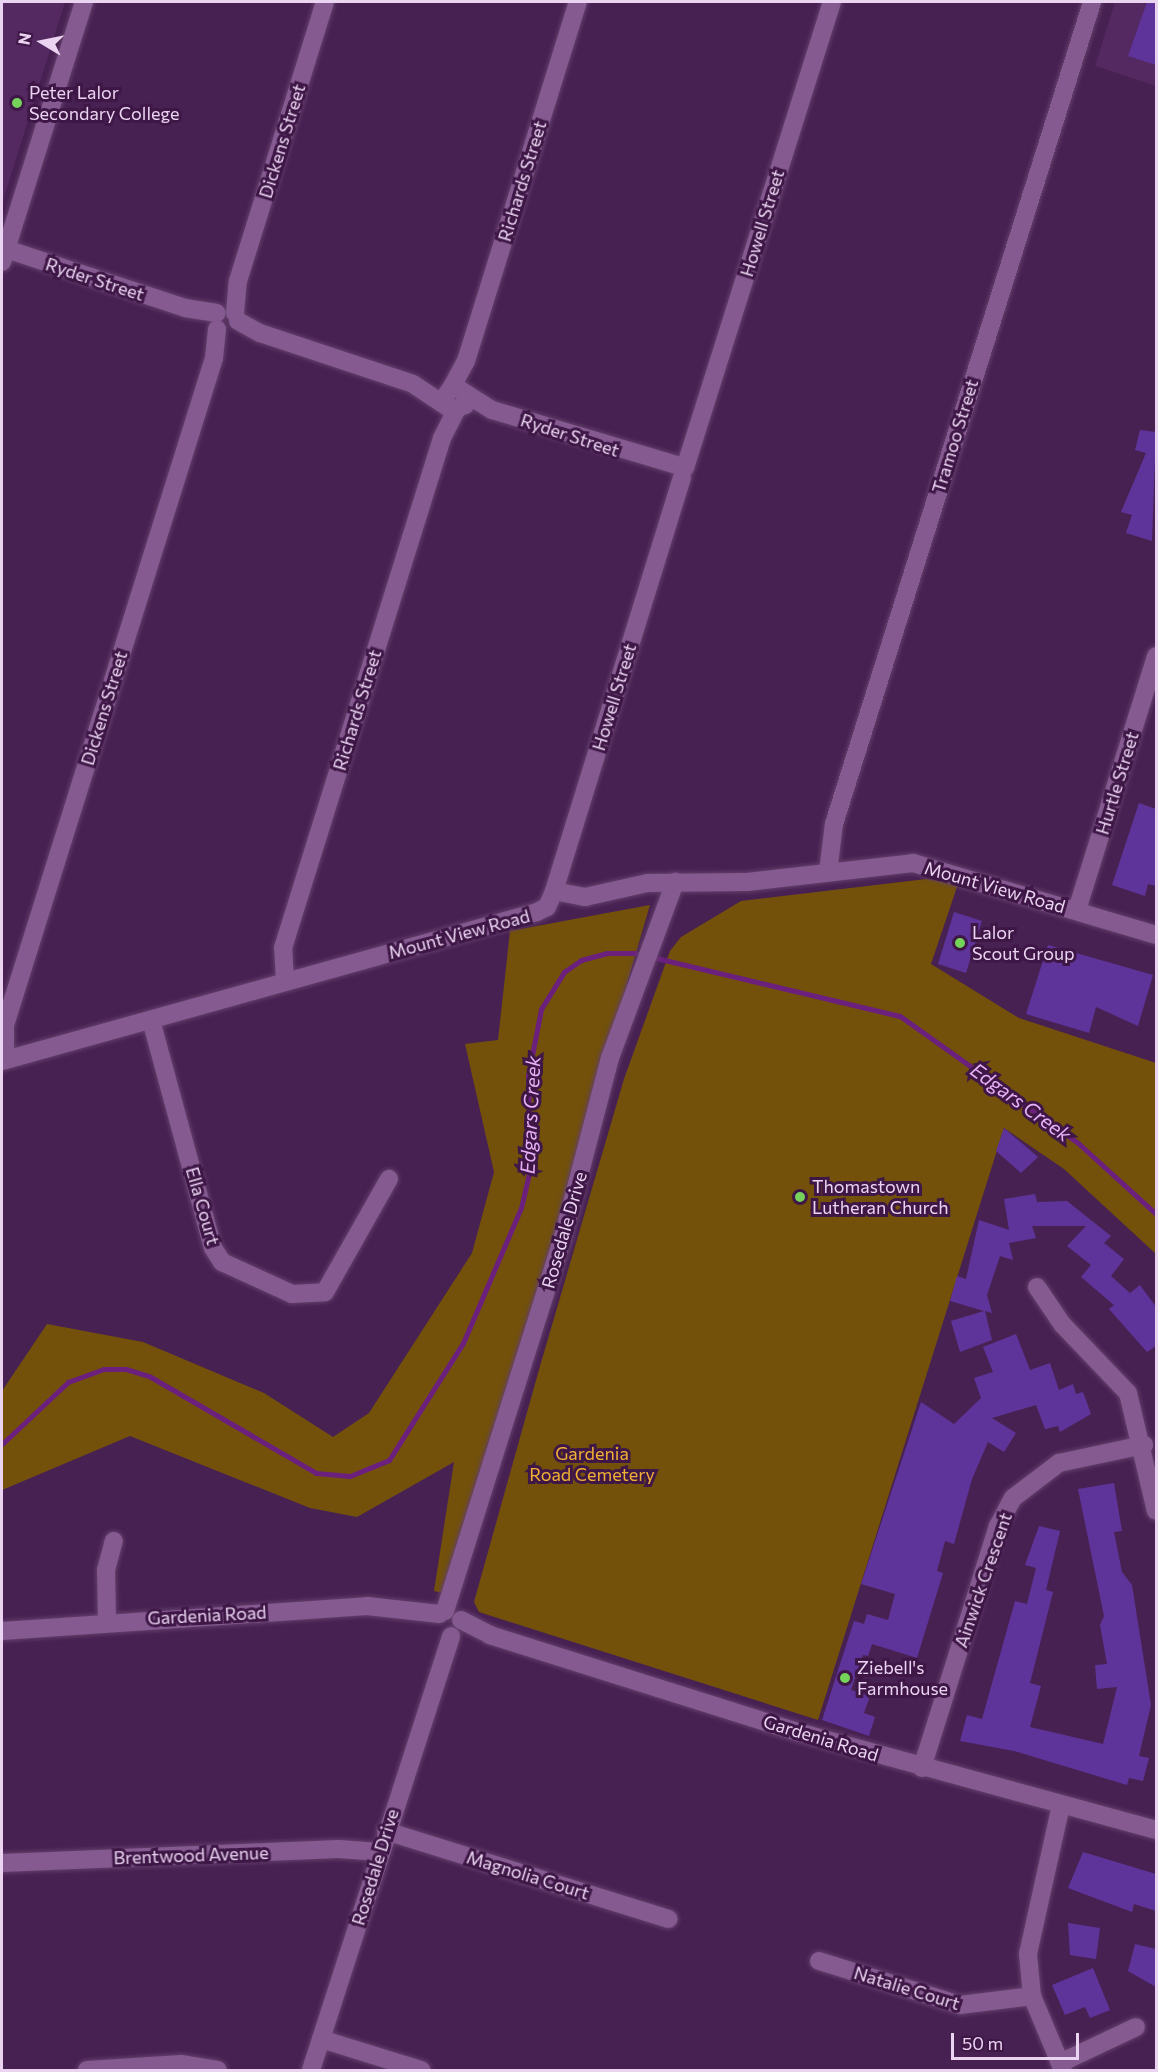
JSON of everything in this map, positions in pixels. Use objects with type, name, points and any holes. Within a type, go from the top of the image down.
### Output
[{"type":"street","points":[[4,256],[84,2]]},
{"type":"street","name":"Dickens Street","points":[[3,1061],[5,1025],[325,2]]},
{"type":"street","name":"Richards Street","points":[[285,982],[283,948],[578,2]]},
{"type":"street","name":"Howell Street","points":[[554,891],[674,503],[678,471],[692,445],[832,2]]},
{"type":"street","name":"Tramoo Street","points":[[828,872],[837,813],[1092,2]]},
{"type":"street","name":"Ryder Street","points":[[4,256],[185,308],[678,471]]},
{"type":"street","name":"Hurtle Street","points":[[1077,910],[1156,656]]},
{"type":"street","name":"Mount View Road","points":[[3,1061],[537,912],[547,907],[554,891],[585,897],[675,882],[747,882],[902,863],[929,866],[1156,935]]},
{"type":"street","name":"Rosedale Drive","points":[[311,2070],[439,1664],[459,1581],[563,1237],[610,1058],[646,969],[675,882]]},
{"type":"street","name":"Ella Court","points":[[151,1020],[213,1248],[222,1262],[292,1294],[326,1292],[389,1179]]},
{"type":"street","points":[[1037,1287],[1062,1324],[1119,1378],[1144,1445],[1156,1511]]},
{"type":"street","name":"Ainwick Crescent","points":[[921,1767],[998,1526],[1013,1498],[1059,1463],[1144,1445]]},
{"type":"street","points":[[107,1620],[106,1570],[114,1541]]},
{"type":"street","name":"Gardenia Road","points":[[2,1631],[107,1620],[367,1606],[412,1611],[921,1767],[1156,1830]]},
{"type":"street","points":[[1061,1805],[1030,1933],[1032,1996],[1062,2067],[1136,2027]]},
{"type":"street","name":"Magnolia Court","points":[[386,1831],[669,1919]]},
{"type":"street","name":"Brentwood Avenue","points":[[2,1863],[339,1849],[380,1852]]},
{"type":"street","name":"Natalie Court","points":[[819,1961],[960,2005],[1032,1996]]},
{"type":"street","points":[[321,2039],[421,2070]]},
{"type":"street","points":[[87,2070],[181,2064],[218,2070]]},
{"type":"shaded area","name":"Peter Lalor Secondary College","points":[[2,2],[65,2],[2,204]]},
{"type":"shaded area","points":[[1115,2],[1156,2],[1156,86],[1095,66]]},
{"type":"green space","name":"Gardenia Road Cemetery","points":[[926,879],[958,884],[931,964],[1019,1018],[1156,1063],[1156,1254],[1064,1169],[1004,1128],[818,1720],[479,1612],[474,1602],[540,1366],[624,1079],[670,951],[681,937],[741,901]]},
{"type":"green space","points":[[650,905],[449,1595],[434,1591],[454,1462],[357,1517],[310,1508],[130,1436],[2,1490],[2,1391],[47,1324],[143,1342],[264,1393],[333,1437],[369,1413],[472,1253],[494,1172],[465,1044],[498,1040],[510,931]]},
{"type":"building","points":[[1147,2],[1156,2],[1156,65],[1128,56]]},
{"type":"building","points":[[1140,430],[1156,432],[1152,541],[1126,533],[1132,515],[1121,512],[1146,453],[1135,450]]},
{"type":"building","points":[[1139,803],[1156,809],[1156,886],[1148,884],[1145,896],[1112,885]]},
{"type":"building","name":"Lalor Scout Group","points":[[954,912],[982,921],[966,973],[938,964]]},
{"type":"building","points":[[1048,945],[1153,975],[1138,1026],[1096,1007],[1089,1033],[1026,1014]]},
{"type":"building","points":[[1004,1128],[1038,1157],[1021,1173],[996,1151]]},
{"type":"building","points":[[1035,1194],[1037,1202],[1067,1201],[1111,1236],[1104,1243],[1124,1259],[1111,1276],[1130,1293],[1140,1285],[1156,1307],[1156,1346],[1147,1352],[1109,1309],[1114,1305],[1081,1277],[1091,1265],[1067,1246],[1086,1226],[1032,1226],[1036,1238],[1009,1243],[1013,1260],[1000,1256],[987,1295],[992,1313],[985,1311],[992,1340],[960,1352],[951,1321],[984,1311],[950,1301],[957,1276],[966,1279],[979,1220],[1009,1230],[1004,1199]]},
{"type":"building","points":[[1016,1334],[1030,1370],[1050,1363],[1059,1390],[1073,1384],[1076,1394],[1083,1392],[1091,1414],[1060,1432],[1058,1426],[1045,1429],[1036,1405],[992,1418],[1016,1433],[1004,1452],[988,1442],[972,1479],[954,1544],[945,1541],[937,1571],[943,1573],[917,1658],[872,1644],[868,1656],[863,1655],[851,1690],[870,1696],[864,1713],[875,1717],[869,1736],[822,1720],[854,1621],[864,1624],[867,1614],[888,1620],[895,1594],[861,1584],[921,1402],[954,1424],[981,1398],[974,1378],[993,1372],[983,1347]]},
{"type":"building","points":[[1114,1483],[1122,1531],[1114,1532],[1122,1572],[1132,1585],[1151,1705],[1139,1756],[1149,1758],[1143,1781],[1129,1778],[1127,1785],[1014,1751],[960,1741],[967,1715],[982,1719],[1015,1601],[1027,1604],[1036,1568],[1025,1565],[1039,1526],[1060,1531],[1046,1590],[1053,1592],[1030,1683],[1041,1686],[1030,1727],[1103,1744],[1117,1687],[1097,1689],[1095,1665],[1107,1664],[1100,1625],[1104,1616],[1078,1489]]},
{"type":"building","points":[[1083,1852],[1156,1874],[1156,1911],[1134,1904],[1132,1912],[1068,1888]]},
{"type":"building","points":[[1068,1923],[1100,1928],[1096,1959],[1070,1955]]},
{"type":"building","points":[[1135,1944],[1156,1949],[1156,1987],[1128,1971]]},
{"type":"building","points":[[1093,1968],[1110,2010],[1090,2018],[1085,2007],[1065,2015],[1052,1985]]},
{"type":"waterway","name":"Edgars Creek","points":[[2,1444],[68,1382],[104,1369],[126,1369],[149,1376],[316,1473],[350,1476],[389,1460],[463,1343],[521,1208],[530,1169],[528,1076],[541,1009],[564,972],[581,960],[607,953],[635,953],[900,1016],[1078,1143],[1156,1214]]},
{"type":"place","name":"Peter Lalor Secondary College","points":[[17,103]]},
{"type":"place","name":"Lalor Scout Group","points":[[960,943]]},
{"type":"place","name":"Thomastown Lutheran Church","points":[[800,1197]]},
{"type":"place","name":"Ziebell's Farmhouse","points":[[845,1678]]}]
